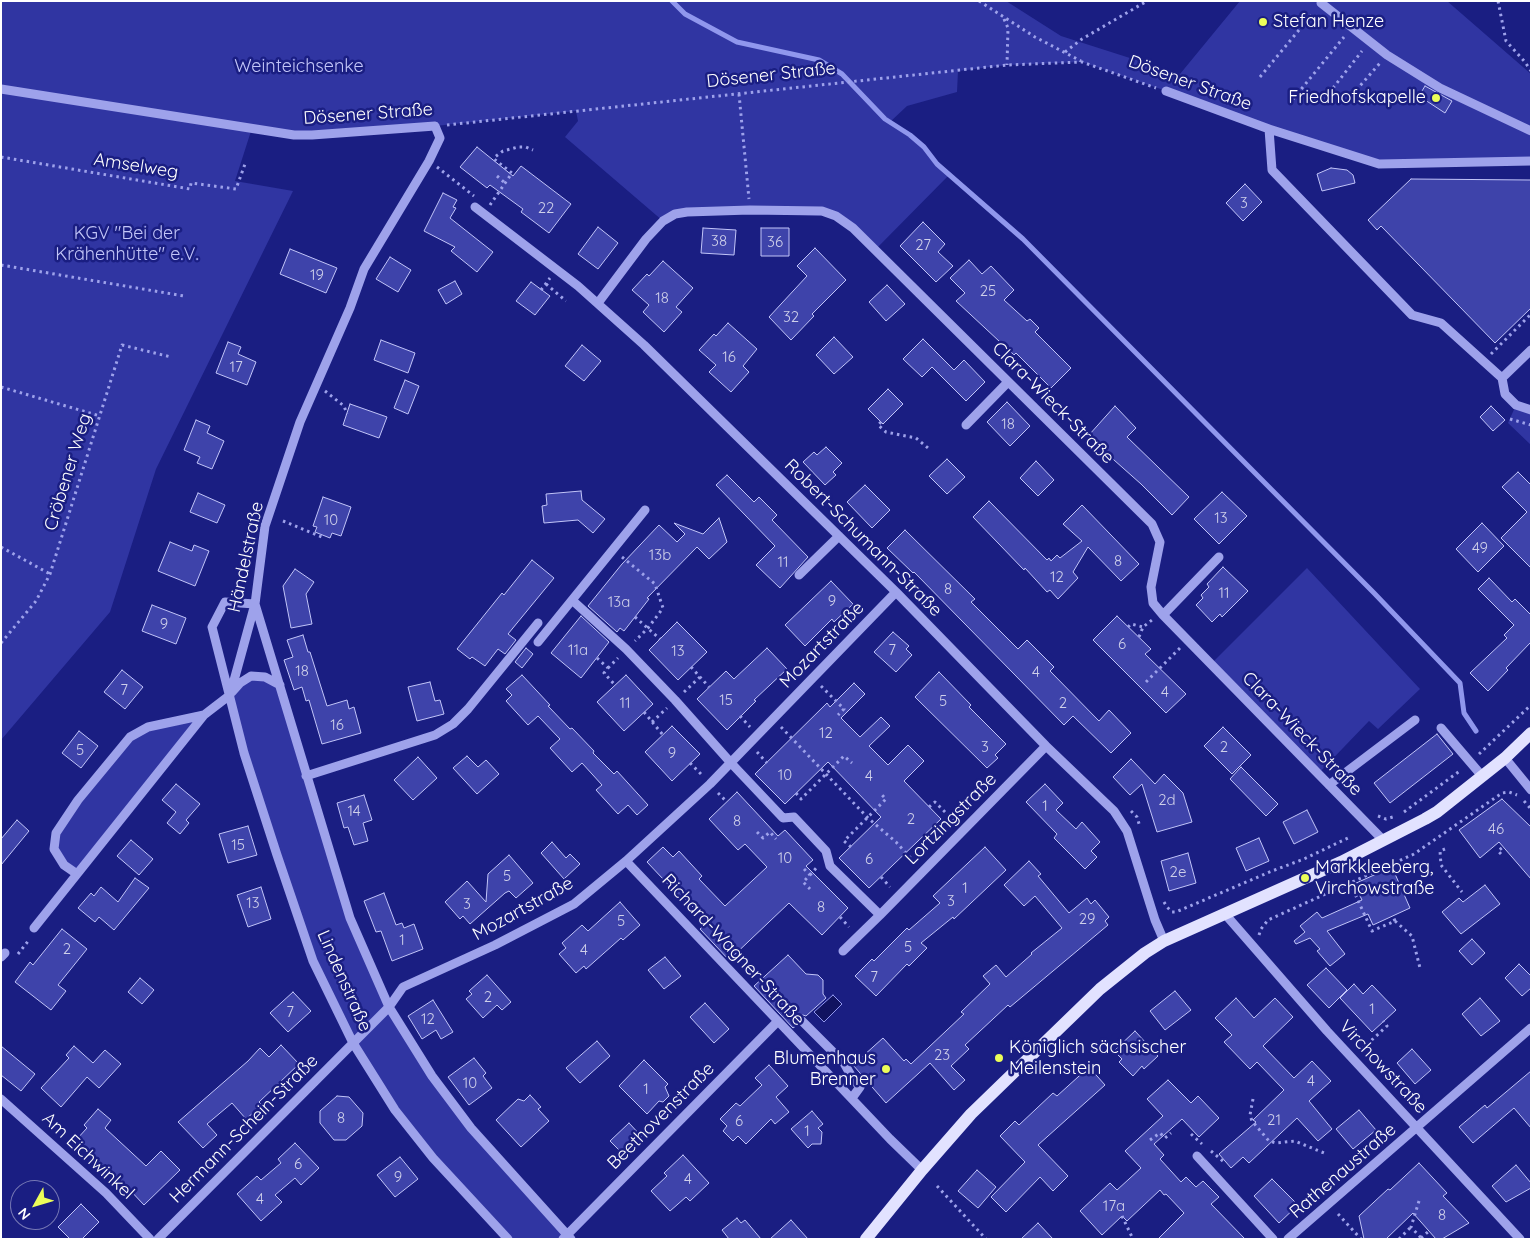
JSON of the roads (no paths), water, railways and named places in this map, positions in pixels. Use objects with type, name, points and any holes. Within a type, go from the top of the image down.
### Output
[{"type":"main road","points":[[866,1239],[922,1170],[971,1114],[1100,989],[1144,954],[1164,941],[1341,862],[1437,812],[1505,758],[1531,734]]},
{"type":"street","points":[[1321,3],[1387,55],[1440,88],[1531,131]]},
{"type":"street","name":"Dösener Straße","points":[[1,89],[294,134],[312,135],[435,126]]},
{"type":"street","name":"Dösener Straße","points":[[1166,91],[1269,129],[1379,164],[1531,161]]},
{"type":"street","name":"Händelstraße","points":[[230,695],[255,604],[265,526],[300,422],[350,308],[364,269],[429,161],[440,138],[435,126]]},
{"type":"street","points":[[1269,129],[1272,170],[1412,315],[1441,323],[1502,378],[1505,394],[1516,405],[1531,410]]},
{"type":"street","name":"Robert-Schumann-Straße","points":[[475,207],[598,303],[644,345],[896,592],[1046,746],[1114,811],[1126,831],[1155,920],[1164,941]]},
{"type":"street","name":"Clara-Wieck-Straße","points":[[598,303],[646,239],[663,221],[675,214],[750,210],[822,211],[836,216],[853,228],[1152,524],[1160,542],[1151,587],[1153,603],[1159,615],[1188,640],[1383,840]]},
{"type":"street","points":[[1502,378],[1531,350]]},
{"type":"street","points":[[966,425],[1008,382]]},
{"type":"street","points":[[538,642],[645,510]]},
{"type":"street","points":[[799,575],[839,536]]},
{"type":"street","points":[[1159,615],[1219,557]]},
{"type":"street","name":"Mozartstraße","points":[[354,1043],[389,1007],[403,987],[495,945],[574,904],[626,861],[710,784],[896,592]]},
{"type":"street","points":[[572,600],[626,649],[783,818],[794,817],[826,851],[830,866],[880,915]]},
{"type":"street","name":"Lindenstraße","points":[[508,1239],[433,1158],[395,1110],[354,1043],[313,961],[276,855],[244,753],[212,628],[226,602],[255,604],[350,918],[389,1007],[432,1076],[471,1128],[567,1237]]},
{"type":"street","points":[[306,776],[435,735],[453,724],[538,623]]},
{"type":"street","points":[[34,928],[204,715],[230,695],[240,682],[251,676],[265,677],[280,686]]},
{"type":"street","points":[[77,874],[64,865],[56,856],[54,849],[56,833],[78,800],[130,737],[148,727],[204,715]]},
{"type":"street","points":[[1328,785],[1416,720]]},
{"type":"street","points":[[1441,728],[1482,776]]},
{"type":"street","name":"Lortzingstraße","points":[[843,950],[880,915],[1046,746]]},
{"type":"street","points":[[1505,758],[1531,790]]},
{"type":"street","name":"Richard-Wagner-Straße","points":[[626,861],[922,1170]]},
{"type":"street","name":"Virchowstraße","points":[[1225,914],[1327,1031],[1520,1239]]},
{"type":"street","points":[[802,1020],[844,1063],[860,1087],[852,1098]]},
{"type":"street","name":"Beethovenstraße","points":[[567,1237],[778,1021]]},
{"type":"street","name":"Rathenaustraße","points":[[1288,1239],[1531,1028]]},
{"type":"street","name":"Hermann-Schein-Straße","points":[[158,1239],[354,1043]]},
{"type":"street","name":"Am Eichwinkel","points":[[1,1099],[106,1193],[150,1239]]},
{"type":"street","points":[[1197,1156],[1273,1239]]},
{"type":"waterway","points":[[672,1],[685,14],[737,42],[819,60],[842,74],[885,119],[910,135],[924,147],[937,164],[1023,239],[1374,593],[1460,683],[1464,713],[1476,731]]},
{"type":"place","name":"Stefan Henze","points":[[1263,22]]},
{"type":"place","name":"Friedhofskapelle","points":[[1436,98]]},
{"type":"place","name":"Markkleeberg, Virchowstraße","points":[[1305,878]]},
{"type":"place","name":"Königlich sächsischer Meilenstein","points":[[999,1058]]},
{"type":"place","name":"Blumenhaus Brenner","points":[[886,1069]]},
{"type":"park label","name":"Weinteichsenke","points":[[299,67]]},
{"type":"park label","name":"KGV \"Bei der Krähenhütte\" e.V.","points":[[127,244]]}]
